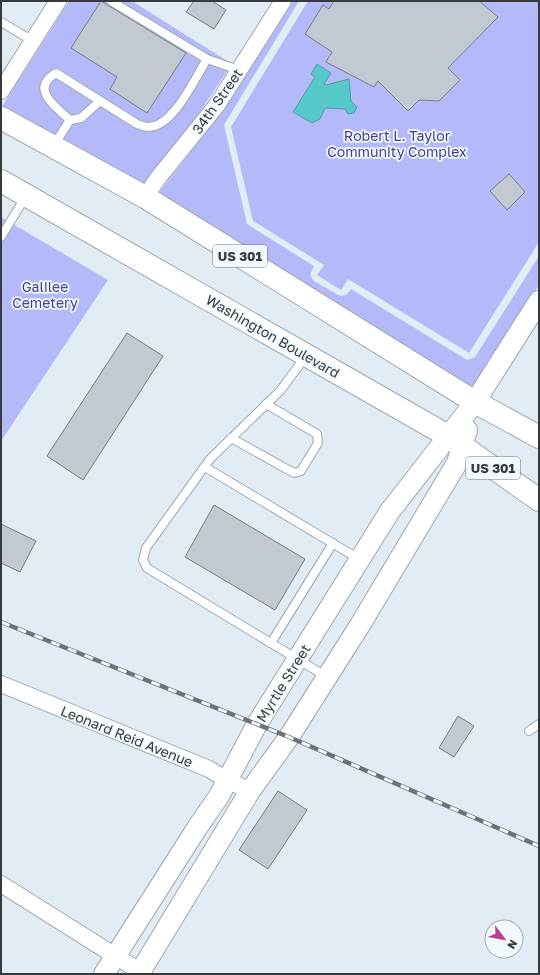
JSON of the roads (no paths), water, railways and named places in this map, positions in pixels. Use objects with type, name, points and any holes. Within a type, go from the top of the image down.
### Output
[{"type":"main road","name":"US 301","points":[[1,118],[145,197],[475,402],[539,437]]},
{"type":"main road","name":"Washington Boulevard","points":[[1,181],[455,441],[539,500]]},
{"type":"street","points":[[1,91],[58,1]]},
{"type":"street","name":"34th Street","points":[[145,197],[158,178],[204,122],[239,70],[282,1]]},
{"type":"street","name":"Myrtle Street","points":[[104,974],[196,828],[219,796],[257,724],[390,511],[455,441],[475,402],[539,301]]},
{"type":"street","name":"Myrtle Street","points":[[141,973],[250,791],[289,737],[360,625],[457,463],[455,441]]},
{"type":"street","name":"Leonard Reid Avenue","points":[[1,684],[209,769],[250,791]]},
{"type":"street","points":[[1,884],[141,973]]},
{"type":"lane","points":[[111,1],[207,60],[239,70]]},
{"type":"lane","points":[[1,22],[33,41]]},
{"type":"lane","points":[[70,120],[46,97],[44,88],[49,77],[56,73],[137,124],[149,127],[162,123],[173,114],[207,60]]},
{"type":"lane","points":[[53,147],[70,120],[81,118],[100,101]]},
{"type":"lane","points":[[1,237],[26,195]]},
{"type":"lane","points":[[306,355],[280,391],[210,459],[146,548],[143,560],[147,568],[327,677]]},
{"type":"lane","points":[[231,438],[294,473],[301,471],[318,443],[317,434],[266,404]]},
{"type":"lane","points":[[205,466],[360,560]]},
{"type":"lane","points":[[271,642],[332,544]]},
{"type":"lane","points":[[529,731],[539,724]]},
{"type":"railway","points":[[1,622],[289,737],[539,846]]},
{"type":"park label","name":"Robert L. Taylor Community Complex","points":[[397,144]]},
{"type":"park label","name":"Galilee Cemetery","points":[[45,294]]}]
